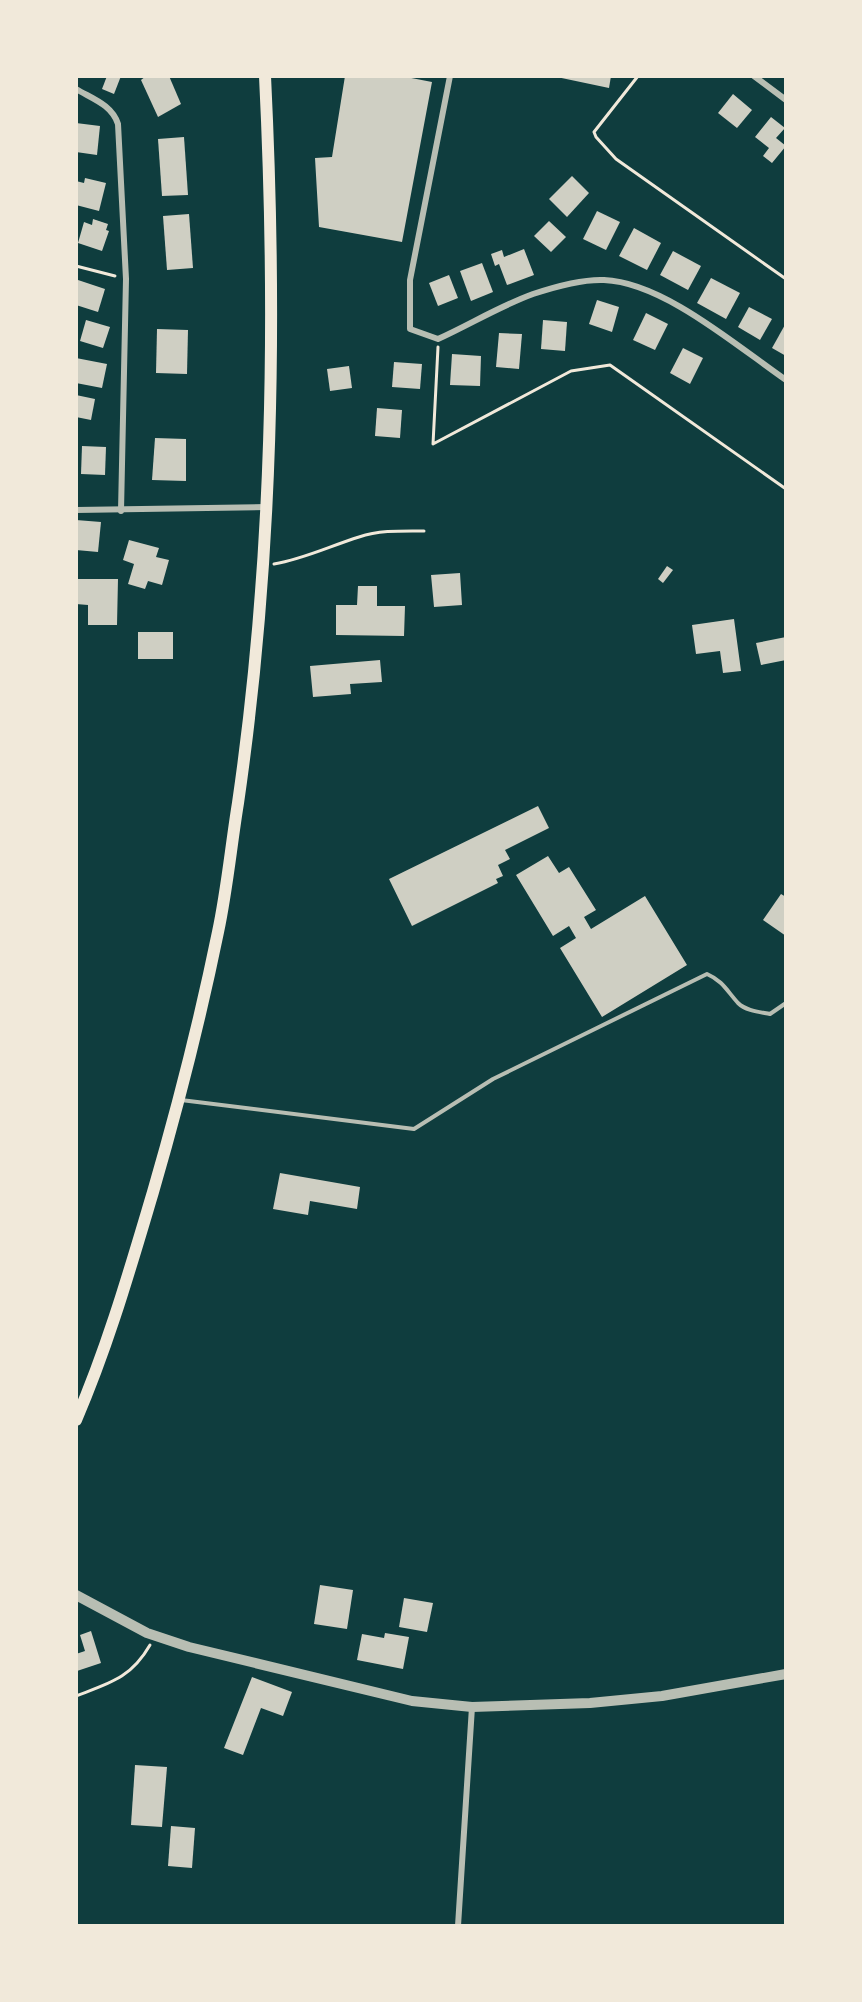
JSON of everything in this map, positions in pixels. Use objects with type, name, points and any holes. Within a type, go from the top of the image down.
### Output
[{"type":"main road","points":[[76,1420],[104,1348],[134,1258],[180,1100],[219,929],[247,738],[267,507],[273,307],[265,76]]},
{"type":"street","points":[[450,76],[411,280],[410,329],[438,339],[530,295],[556,287],[603,279],[624,282],[678,305],[786,380]]},
{"type":"street","points":[[754,76],[786,100]]},
{"type":"street","points":[[76,89],[108,107],[115,114],[118,124],[126,279],[121,511]]},
{"type":"street","points":[[76,510],[267,507]]},
{"type":"street","points":[[76,1595],[155,1636],[189,1647],[412,1701],[472,1707],[580,1703],[662,1696],[786,1674]]},
{"type":"street","points":[[458,1926],[472,1707]]},
{"type":"lane","points":[[180,1100],[414,1129],[493,1079],[707,974],[719,979],[739,1005],[754,1011],[771,1014],[786,1003]]},
{"type":"path","points":[[638,76],[594,132],[596,137],[616,159],[786,279]]},
{"type":"path","points":[[76,266],[126,279]]},
{"type":"path","points":[[438,339],[433,444],[570,371],[610,365],[786,489]]},
{"type":"path","points":[[263,566],[300,560],[382,531],[424,531]]},
{"type":"path","points":[[76,1696],[124,1676],[140,1663],[155,1636]]},
{"type":"building","points":[[107,76],[121,76],[114,94],[102,89]]},
{"type":"building","points":[[146,76],[169,76],[181,104],[158,117],[141,80]]},
{"type":"building","points":[[345,76],[401,76],[432,82],[402,242],[319,227],[315,158],[332,157]]},
{"type":"building","points":[[552,76],[611,76],[609,88]]},
{"type":"building","points":[[733,94],[752,110],[737,128],[718,113]]},
{"type":"building","points":[[771,117],[785,128],[776,138],[786,146],[772,163],[763,156],[769,148],[755,137]]},
{"type":"building","points":[[76,123],[100,126],[97,155],[76,152]]},
{"type":"building","points":[[184,137],[188,195],[162,196],[158,139]]},
{"type":"building","points":[[572,176],[589,193],[567,217],[549,199]]},
{"type":"building","points":[[85,178],[106,183],[99,211],[76,205],[76,181],[84,183]]},
{"type":"building","points":[[597,211],[620,222],[606,250],[583,239]]},
{"type":"building","points":[[189,214],[193,268],[167,270],[163,216]]},
{"type":"building","points":[[93,219],[108,224],[106,230],[109,231],[102,251],[78,243],[84,222],[92,225]]},
{"type":"building","points":[[549,221],[566,237],[551,252],[534,236]]},
{"type":"building","points":[[634,228],[661,243],[647,270],[619,256]]},
{"type":"building","points":[[524,249],[534,275],[507,285],[499,264],[495,266],[491,254],[502,250],[504,257]]},
{"type":"building","points":[[673,251],[701,266],[688,290],[660,275]]},
{"type":"building","points":[[482,263],[493,292],[471,301],[460,271]]},
{"type":"building","points":[[449,275],[458,298],[438,306],[429,283]]},
{"type":"building","points":[[711,278],[740,293],[726,319],[697,303]]},
{"type":"building","points":[[78,280],[105,289],[98,312],[76,305]]},
{"type":"building","points":[[597,300],[619,307],[612,332],[589,324]]},
{"type":"building","points":[[749,307],[772,319],[760,340],[738,327]]},
{"type":"building","points":[[646,313],[668,324],[655,350],[633,340]]},
{"type":"building","points":[[86,320],[110,327],[103,348],[80,341]]},
{"type":"building","points":[[543,320],[567,322],[565,351],[541,349]]},
{"type":"building","points":[[786,323],[786,356],[772,348]]},
{"type":"building","points":[[157,329],[188,330],[187,374],[156,373]]},
{"type":"building","points":[[499,333],[522,334],[519,369],[496,367]]},
{"type":"building","points":[[683,348],[703,358],[690,384],[670,373]]},
{"type":"building","points":[[452,354],[481,356],[480,386],[450,385]]},
{"type":"building","points":[[76,358],[107,364],[102,388],[76,383]]},
{"type":"building","points":[[394,362],[422,364],[420,389],[392,387]]},
{"type":"building","points":[[349,366],[352,388],[330,391],[327,369]]},
{"type":"building","points":[[76,395],[95,399],[91,420],[76,417]]},
{"type":"building","points":[[377,408],[402,410],[400,438],[375,436]]},
{"type":"building","points":[[155,438],[186,439],[186,481],[152,480]]},
{"type":"building","points":[[82,446],[106,447],[105,475],[81,474]]},
{"type":"building","points":[[76,520],[101,522],[98,552],[76,550]]},
{"type":"building","points":[[129,540],[159,548],[156,557],[169,560],[162,585],[148,581],[145,589],[128,584],[134,564],[123,560]]},
{"type":"building","points":[[667,566],[673,570],[663,583],[658,579]]},
{"type":"building","points":[[460,573],[462,605],[434,607],[431,575]]},
{"type":"building","points":[[76,579],[118,579],[117,625],[88,625],[88,605],[76,604]]},
{"type":"building","points":[[358,586],[377,586],[377,606],[405,606],[404,636],[336,635],[336,605],[357,605]]},
{"type":"building","points":[[734,619],[741,671],[723,673],[720,651],[696,654],[692,625]]},
{"type":"building","points":[[138,632],[173,632],[173,659],[138,659]]},
{"type":"building","points":[[786,637],[786,660],[761,665],[756,643]]},
{"type":"building","points":[[380,660],[382,682],[350,684],[351,694],[313,697],[310,666]]},
{"type":"building","points":[[538,806],[549,828],[505,850],[510,859],[498,865],[503,876],[496,879],[498,883],[412,926],[389,879]]},
{"type":"building","points":[[548,856],[559,873],[569,867],[596,910],[584,917],[591,929],[645,896],[687,965],[602,1017],[560,948],[576,938],[569,926],[553,936],[516,875]]},
{"type":"building","points":[[781,894],[786,897],[786,936],[763,920]]},
{"type":"building","points":[[280,1173],[360,1187],[357,1209],[310,1201],[308,1215],[273,1209]]},
{"type":"building","points":[[320,1585],[353,1590],[347,1629],[314,1624]]},
{"type":"building","points":[[404,1598],[433,1603],[427,1632],[399,1627]]},
{"type":"building","points":[[91,1631],[101,1663],[77,1671],[76,1654],[85,1651],[80,1635]]},
{"type":"building","points":[[385,1633],[409,1637],[403,1669],[357,1660],[362,1634],[384,1638]]},
{"type":"building","points":[[252,1677],[292,1692],[283,1716],[261,1708],[243,1755],[224,1748]]},
{"type":"building","points":[[135,1765],[167,1767],[162,1827],[131,1825]]},
{"type":"building","points":[[171,1826],[195,1828],[192,1868],[168,1866]]}]
